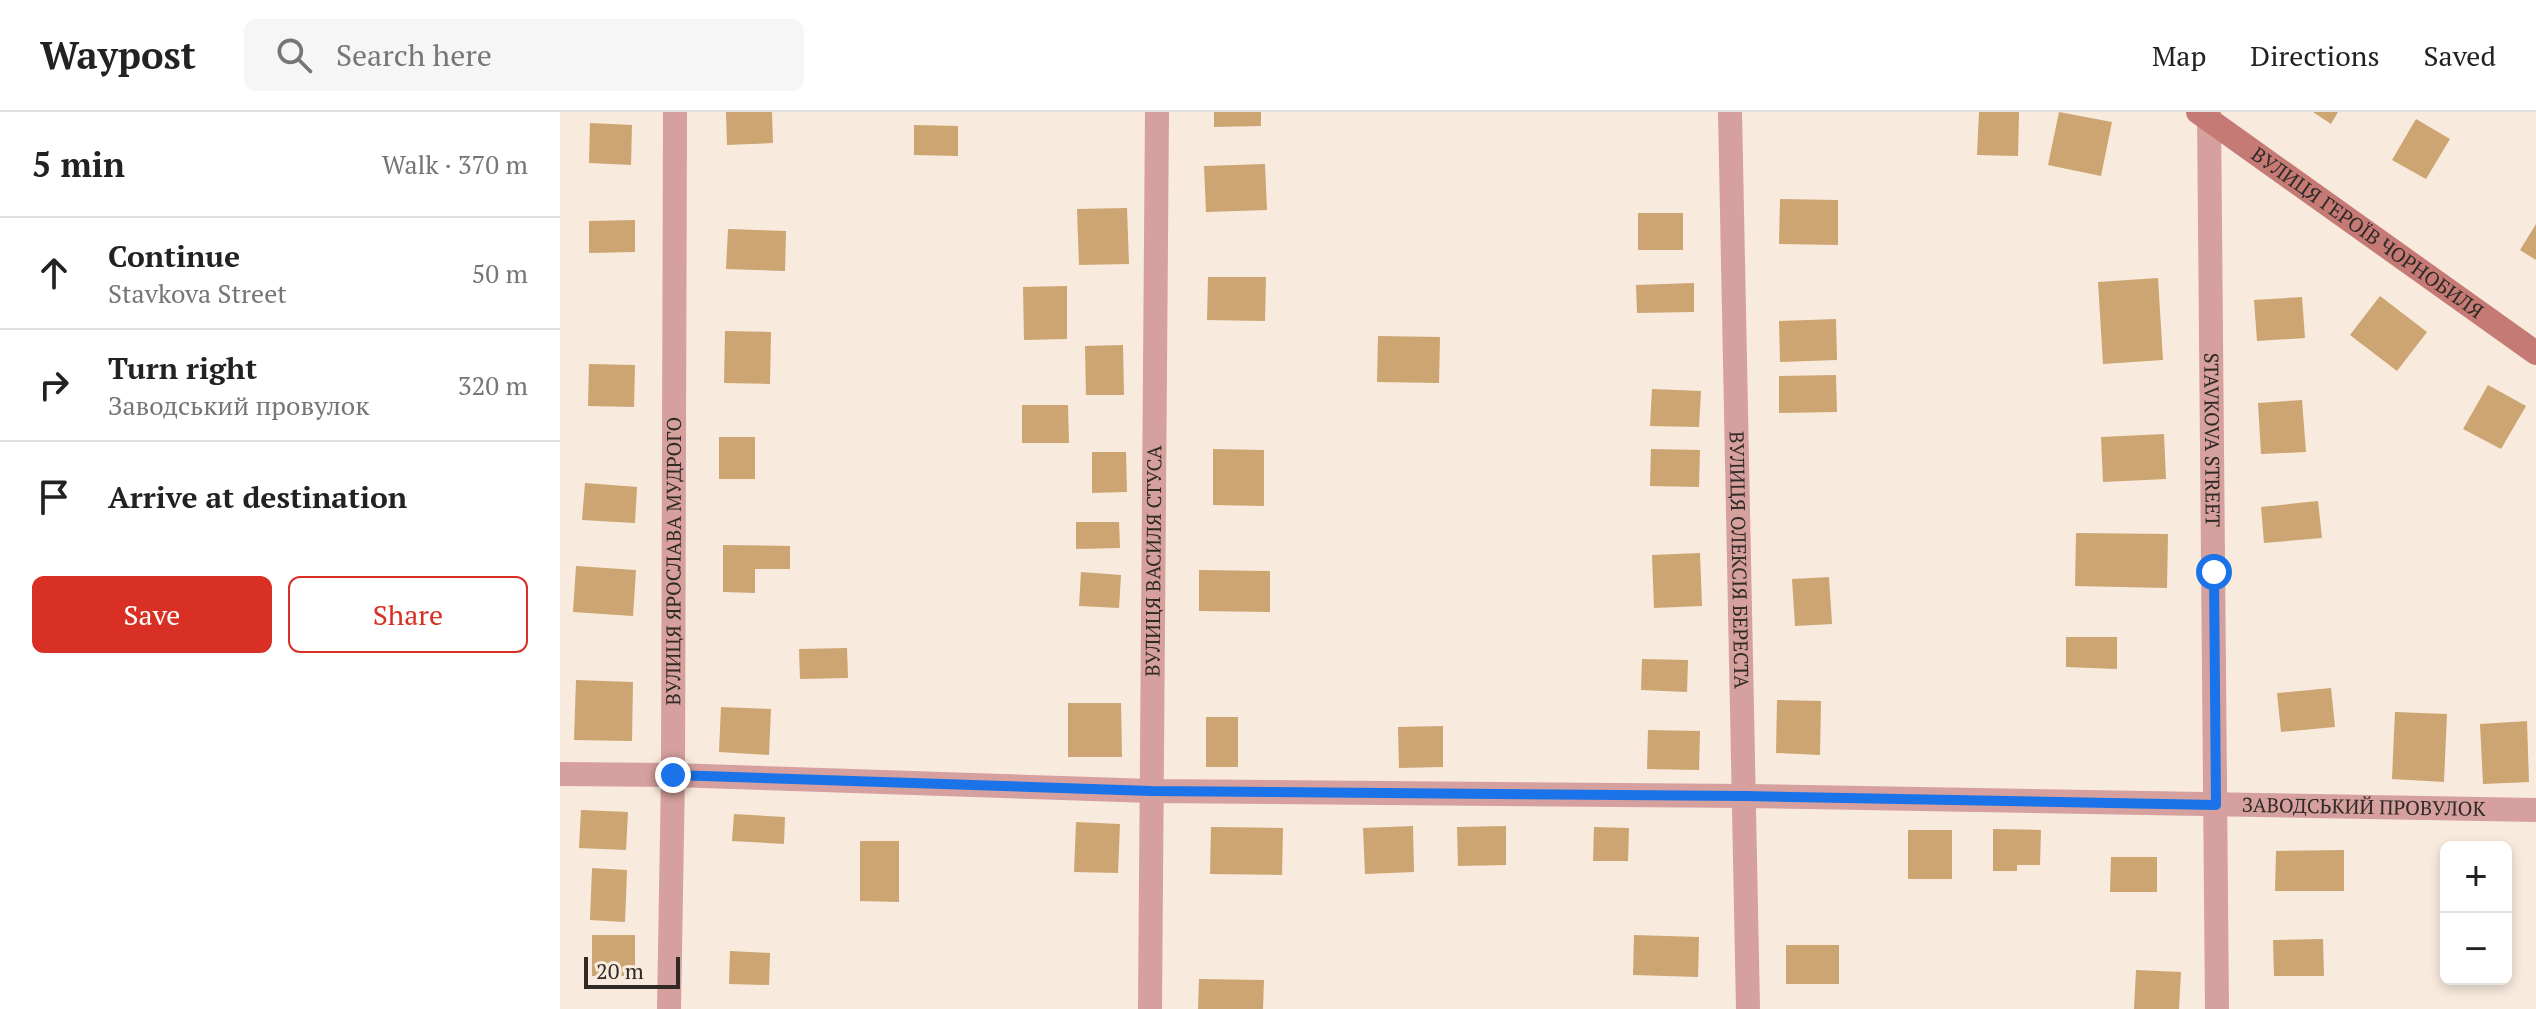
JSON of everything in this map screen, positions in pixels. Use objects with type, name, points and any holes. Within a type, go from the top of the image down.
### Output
[{"type":"street","name":"ВУЛИЦЯ ЯРОСЛАВА МУДРОГО","points":[[669,1009],[673,775],[675,112]]},
{"type":"street","name":"ВУЛИЦЯ ВАСИЛЯ СТУСА","points":[[1150,1009],[1157,112]]},
{"type":"street","name":"ВУЛИЦЯ ОЛЕКСІЯ БЕРЕСТА","points":[[1730,112],[1748,1009]]},
{"type":"street","name":"ВУЛИЦЯ ГЕРОЇВ ЧОРНОБИЛЯ","points":[[2205,114],[2536,353]]},
{"type":"street","name":"STAVKOVA STREET","points":[[2205,114],[2217,1009]]},
{"type":"street","name":"ЗАВОДСЬКИЙ ПРОВУЛОК","points":[[560,774],[1151,791],[1745,796],[2536,810]]},
{"type":"building","points":[[726,112],[772,112],[773,143],[727,145]]},
{"type":"building","points":[[1214,112],[1261,112],[1261,126],[1214,127]]},
{"type":"building","points":[[1979,112],[2019,112],[2018,156],[1977,155]]},
{"type":"building","points":[[2059,112],[2112,122],[2101,176],[2048,165]]},
{"type":"building","points":[[2313,112],[2338,112],[2331,124]]},
{"type":"building","points":[[2416,119],[2450,139],[2426,179],[2392,160]]},
{"type":"building","points":[[590,123],[632,125],[631,165],[589,163]]},
{"type":"building","points":[[914,125],[958,126],[958,156],[914,155]]},
{"type":"building","points":[[1265,164],[1267,210],[1206,212],[1204,166]]},
{"type":"building","points":[[1780,199],[1838,200],[1838,245],[1779,244]]},
{"type":"building","points":[[1127,208],[1129,264],[1079,265],[1077,209]]},
{"type":"building","points":[[1638,213],[1683,213],[1683,250],[1638,250]]},
{"type":"building","points":[[635,220],[635,252],[589,253],[589,221]]},
{"type":"building","points":[[2536,224],[2536,260],[2520,250]]},
{"type":"building","points":[[728,229],[786,231],[785,271],[726,269]]},
{"type":"building","points":[[1208,277],[1266,277],[1265,321],[1207,320]]},
{"type":"building","points":[[2158,278],[2163,360],[2103,364],[2098,282]]},
{"type":"building","points":[[1694,283],[1694,312],[1637,313],[1636,285]]},
{"type":"building","points":[[1067,286],[1067,339],[1024,340],[1023,287]]},
{"type":"building","points":[[2380,296],[2427,332],[2397,371],[2350,335]]},
{"type":"building","points":[[2302,297],[2305,338],[2257,341],[2254,300]]},
{"type":"building","points":[[1836,319],[1837,360],[1780,362],[1779,321]]},
{"type":"building","points":[[725,331],[771,332],[770,384],[724,383]]},
{"type":"building","points":[[1378,336],[1440,337],[1439,383],[1377,382]]},
{"type":"building","points":[[1123,345],[1124,395],[1086,395],[1085,346]]},
{"type":"building","points":[[589,364],[635,365],[634,407],[588,406]]},
{"type":"building","points":[[1836,375],[1837,412],[1779,413],[1779,376]]},
{"type":"building","points":[[2488,385],[2526,406],[2501,449],[2463,429]]},
{"type":"building","points":[[1652,389],[1701,391],[1699,427],[1650,426]]},
{"type":"building","points":[[2302,400],[2306,452],[2261,454],[2258,403]]},
{"type":"building","points":[[1022,405],[1068,405],[1069,443],[1022,443]]},
{"type":"building","points":[[2164,434],[2166,479],[2103,482],[2101,437]]},
{"type":"building","points":[[719,437],[755,437],[755,479],[719,479]]},
{"type":"building","points":[[1213,449],[1264,450],[1264,506],[1213,505]]},
{"type":"building","points":[[1651,449],[1700,450],[1699,487],[1650,486]]},
{"type":"building","points":[[1092,452],[1126,452],[1127,492],[1092,493]]},
{"type":"building","points":[[585,483],[637,487],[635,523],[582,520]]},
{"type":"building","points":[[2318,501],[2322,538],[2264,543],[2261,507]]},
{"type":"building","points":[[1076,522],[1119,522],[1120,548],[1076,549]]},
{"type":"building","points":[[2076,533],[2168,534],[2167,588],[2075,586]]},
{"type":"building","points":[[723,545],[790,546],[790,569],[755,569],[755,593],[723,592]]},
{"type":"building","points":[[1700,553],[1702,606],[1654,608],[1652,555]]},
{"type":"building","points":[[576,566],[636,570],[633,616],[573,612]]},
{"type":"building","points":[[1199,570],[1270,571],[1270,612],[1199,611]]},
{"type":"building","points":[[1081,572],[1121,575],[1119,608],[1079,606]]},
{"type":"building","points":[[1829,577],[1832,624],[1795,626],[1792,579]]},
{"type":"building","points":[[2066,637],[2117,637],[2117,669],[2066,667]]},
{"type":"building","points":[[847,648],[848,678],[800,679],[799,649]]},
{"type":"building","points":[[1642,659],[1688,660],[1687,692],[1641,690]]},
{"type":"building","points":[[576,680],[633,682],[632,741],[574,740]]},
{"type":"building","points":[[2331,688],[2335,727],[2281,732],[2277,693]]},
{"type":"building","points":[[1777,700],[1821,701],[1820,755],[1776,753]]},
{"type":"building","points":[[1068,703],[1121,703],[1122,757],[1068,757]]},
{"type":"building","points":[[721,707],[771,709],[769,755],[719,752]]},
{"type":"building","points":[[2395,712],[2447,714],[2444,782],[2392,779]]},
{"type":"building","points":[[1206,717],[1238,717],[1238,767],[1206,767]]},
{"type":"building","points":[[2527,721],[2529,782],[2483,784],[2480,724]]},
{"type":"building","points":[[1443,726],[1443,767],[1399,768],[1398,727]]},
{"type":"building","points":[[1648,730],[1700,731],[1699,770],[1647,769]]},
{"type":"building","points":[[581,810],[628,812],[626,850],[579,848]]},
{"type":"building","points":[[734,814],[785,817],[784,844],[732,841]]},
{"type":"building","points":[[1076,822],[1120,824],[1118,873],[1074,872]]},
{"type":"building","points":[[1413,826],[1414,872],[1365,874],[1363,828]]},
{"type":"building","points":[[1506,826],[1506,865],[1458,866],[1457,827]]},
{"type":"building","points":[[1211,827],[1283,828],[1282,875],[1210,874]]},
{"type":"building","points":[[1594,827],[1629,828],[1628,861],[1593,861]]},
{"type":"building","points":[[1993,829],[2041,830],[2040,865],[2017,865],[2017,871],[1993,871]]},
{"type":"building","points":[[1908,830],[1952,830],[1952,879],[1908,879]]},
{"type":"building","points":[[860,841],[899,841],[899,902],[860,901]]},
{"type":"building","points":[[2344,850],[2344,891],[2275,891],[2276,851]]},
{"type":"building","points":[[2111,857],[2157,857],[2157,892],[2110,892]]},
{"type":"building","points":[[592,868],[627,870],[625,922],[590,920]]},
{"type":"building","points":[[592,935],[635,935],[635,976],[592,976]]},
{"type":"building","points":[[1634,935],[1699,937],[1698,977],[1633,975]]},
{"type":"building","points":[[2323,939],[2324,976],[2274,976],[2273,940]]},
{"type":"building","points":[[1786,945],[1839,945],[1839,984],[1786,984]]},
{"type":"building","points":[[730,951],[770,953],[769,985],[729,984]]},
{"type":"building","points":[[2136,970],[2181,972],[2179,1009],[2134,1009]]},
{"type":"building","points":[[1199,979],[1264,980],[1263,1009],[1198,1009]]},
{"type":"route","points":[[673,775],[1151,791],[1745,796],[2216,805],[2214,572]]}]
